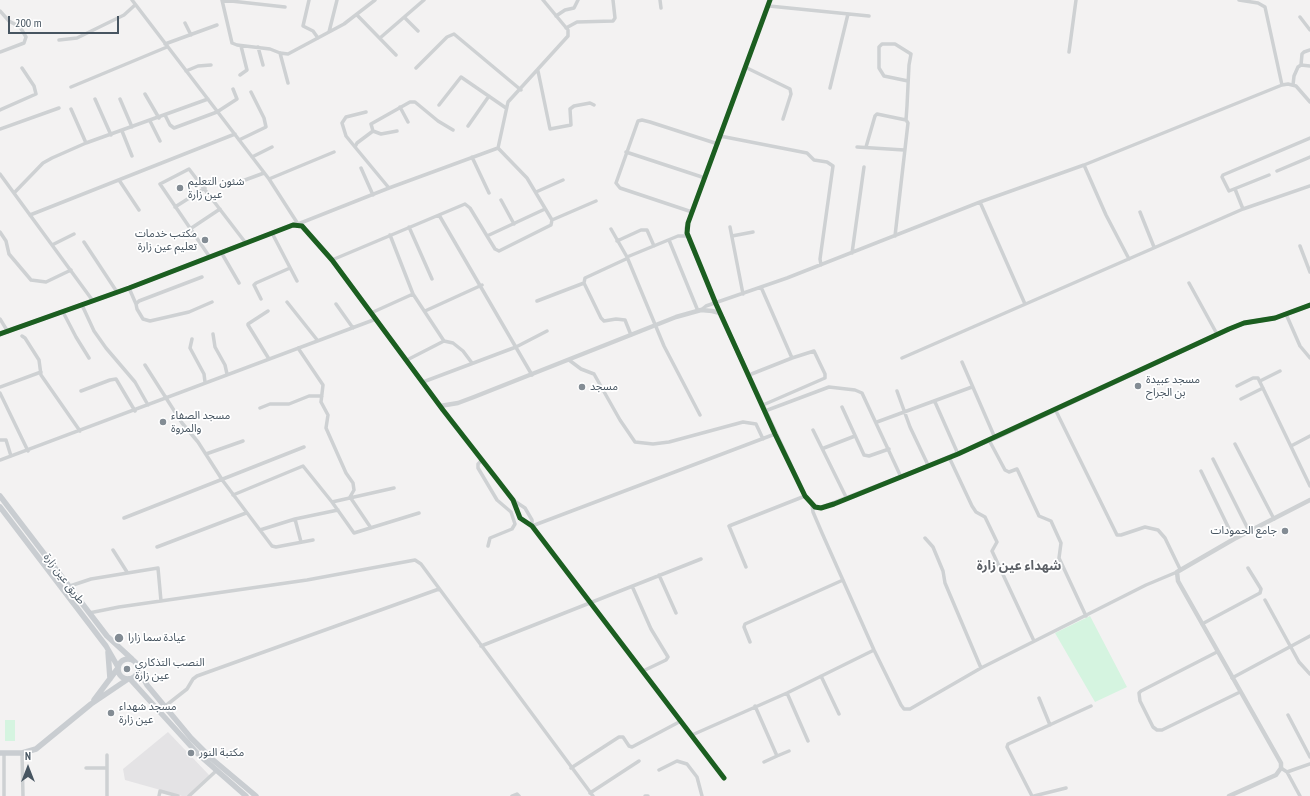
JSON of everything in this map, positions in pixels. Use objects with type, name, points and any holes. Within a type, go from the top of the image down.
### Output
[{"type":"main road","name":"طريق عين زارة","points":[[0,496],[70,586],[89,613],[119,649],[132,659]]},
{"type":"main road","name":"طريق عين زارة","points":[[0,507],[108,649],[118,667]]},
{"type":"main road","points":[[108,649],[110,679]]},
{"type":"main road","points":[[113,656],[118,654],[119,649]]},
{"type":"main road","points":[[91,704],[123,660],[132,659],[137,664],[144,681],[164,707],[205,752],[256,796]]},
{"type":"main road","points":[[118,667],[120,675],[129,679],[138,686],[186,742],[216,771],[246,796]]},
{"type":"main road","points":[[2,753],[22,753],[33,750],[44,744],[91,704],[136,675],[138,668]]},
{"type":"main road","points":[[138,686],[140,681],[144,681]]},
{"type":"street","points":[[132,0],[264,173],[298,224],[302,226],[332,260],[512,500],[520,518],[532,526],[724,778]]},
{"type":"street","points":[[285,8],[222,0],[231,40],[234,44],[270,49],[280,53],[291,54],[357,15],[375,0]]},
{"type":"street","points":[[309,0],[303,26],[313,31],[318,38]]},
{"type":"street","points":[[329,32],[337,0]]},
{"type":"street","points":[[380,38],[405,18],[424,0]]},
{"type":"street","points":[[498,148],[508,102],[567,38],[568,32],[566,28],[542,0]]},
{"type":"street","points":[[556,16],[565,10],[574,8],[578,0]]},
{"type":"street","points":[[566,28],[577,22],[612,21],[615,18],[613,0]]},
{"type":"street","points":[[660,0],[661,8]]},
{"type":"street","points":[[770,0],[686,228],[716,304],[766,411],[775,434],[805,496],[812,505],[821,508],[847,499],[958,454],[1217,334],[1244,323],[1286,314],[1310,305]]},
{"type":"street","points":[[1069,52],[1076,0]]},
{"type":"street","points":[[1239,0],[1258,2],[1265,7],[1282,86]]},
{"type":"street","points":[[59,40],[77,38],[124,15],[135,5]]},
{"type":"street","points":[[769,6],[869,16]]},
{"type":"street","points":[[0,11],[9,21],[20,27],[26,37],[24,43],[0,52]]},
{"type":"street","points":[[830,88],[848,14]]},
{"type":"street","points":[[357,15],[396,55]]},
{"type":"street","points":[[1300,17],[1310,30]]},
{"type":"street","points":[[405,18],[418,31]]},
{"type":"street","points":[[185,23],[191,35]]},
{"type":"street","points":[[71,87],[166,45],[217,25]]},
{"type":"street","points":[[416,68],[447,37],[454,34],[520,90]]},
{"type":"street","points":[[895,236],[908,123],[906,120],[911,54],[895,44],[882,44],[879,46],[879,68],[884,76],[908,81]]},
{"type":"street","points":[[240,75],[247,70],[241,46]]},
{"type":"street","points":[[258,47],[262,65]]},
{"type":"street","points":[[1293,84],[1296,71],[1301,65],[1302,54],[1310,50]]},
{"type":"street","points":[[280,53],[288,83]]},
{"type":"street","points":[[186,71],[198,66],[211,65]]},
{"type":"street","points":[[1301,65],[1310,66]]},
{"type":"street","points":[[0,110],[36,94],[34,86],[22,68]]},
{"type":"street","points":[[745,68],[790,89],[791,94],[783,119]]},
{"type":"street","points":[[538,71],[550,129],[571,125],[571,108],[586,103],[594,105]]},
{"type":"street","points":[[439,105],[461,77],[506,108]]},
{"type":"street","points":[[440,406],[458,403],[655,325],[743,294],[852,253],[980,202],[1084,165],[1282,86],[1293,84],[1299,88],[1310,102]]},
{"type":"street","points":[[165,115],[170,125],[174,128],[217,112],[236,100],[237,97],[233,89]]},
{"type":"street","points":[[239,140],[266,127],[264,118],[251,92]]},
{"type":"street","points":[[145,94],[159,118]]},
{"type":"street","points":[[468,126],[489,96]]},
{"type":"street","points":[[95,99],[111,135]]},
{"type":"street","points":[[120,99],[132,127]]},
{"type":"street","points":[[14,193],[47,160],[208,99]]},
{"type":"street","points":[[374,131],[371,123],[410,102],[415,102],[438,121],[453,130]]},
{"type":"street","points":[[400,107],[408,122]]},
{"type":"street","points":[[0,130],[59,108]]},
{"type":"street","points":[[71,109],[86,144]]},
{"type":"street","points":[[366,112],[346,117],[342,123],[346,136],[389,188]]},
{"type":"street","points":[[866,147],[874,116],[877,114],[906,120]]},
{"type":"street","points":[[692,212],[620,188],[616,183],[616,179],[626,152],[638,121],[642,120],[718,144]]},
{"type":"street","points":[[150,121],[160,140]]},
{"type":"street","points":[[122,131],[132,156]]},
{"type":"street","points":[[355,147],[357,143],[374,131],[388,134],[397,131]]},
{"type":"street","points":[[30,215],[235,134]]},
{"type":"street","points":[[720,136],[807,153],[814,160],[827,162],[833,166],[820,265]]},
{"type":"street","points":[[1269,175],[1234,189],[1227,190],[1222,177],[1223,175],[1310,138]]},
{"type":"street","points":[[252,157],[272,147]]},
{"type":"street","points":[[857,147],[904,150]]},
{"type":"street","points":[[0,334],[129,288],[244,242],[298,224],[389,188],[498,148]]},
{"type":"street","points":[[498,148],[527,178],[552,220]]},
{"type":"street","points":[[269,180],[334,152]]},
{"type":"street","points":[[626,152],[705,178]]},
{"type":"street","points":[[1277,171],[1310,157]]},
{"type":"street","points":[[472,158],[489,193]]},
{"type":"street","points":[[1084,165],[1106,215],[1128,259]]},
{"type":"street","points":[[852,253],[864,167]]},
{"type":"street","points":[[361,168],[373,195]]},
{"type":"street","points":[[209,256],[160,184],[189,169],[205,188],[244,242]]},
{"type":"street","points":[[226,187],[264,173]]},
{"type":"street","points":[[0,174],[93,300]]},
{"type":"street","points":[[0,184],[5,180]]},
{"type":"street","points":[[119,180],[139,210]]},
{"type":"street","points":[[536,192],[563,180]]},
{"type":"street","points":[[902,358],[1243,209],[1310,186]]},
{"type":"street","points":[[175,207],[205,188]]},
{"type":"street","points":[[1234,189],[1243,209]]},
{"type":"street","points":[[501,200],[514,224]]},
{"type":"street","points":[[332,260],[409,227],[467,205],[495,249],[499,251],[551,225],[552,220],[596,201]]},
{"type":"street","points":[[980,202],[1025,304]]},
{"type":"street","points":[[190,229],[220,209]]},
{"type":"street","points":[[487,236],[545,209]]},
{"type":"street","points":[[1140,212],[1154,247]]},
{"type":"street","points":[[440,215],[482,285],[532,374]]},
{"type":"street","points":[[409,227],[432,280]]},
{"type":"street","points":[[730,227],[743,294]]},
{"type":"street","points":[[611,229],[626,258],[670,359],[700,415]]},
{"type":"street","points":[[617,241],[641,230],[647,230],[654,246]]},
{"type":"street","points":[[0,232],[6,241],[10,254],[31,280],[46,282],[70,270]]},
{"type":"street","points":[[732,236],[754,232]]},
{"type":"street","points":[[272,233],[297,281]]},
{"type":"street","points":[[52,245],[74,234]]},
{"type":"street","points":[[390,235],[413,294],[444,341]]},
{"type":"street","points":[[631,335],[625,320],[621,318],[604,321],[601,318],[584,283],[585,278],[626,258],[678,236],[688,236]]},
{"type":"street","points":[[669,240],[699,310]]},
{"type":"street","points":[[84,242],[117,292]]},
{"type":"street","points":[[1300,246],[1310,272]]},
{"type":"street","points":[[221,252],[239,283]]},
{"type":"street","points":[[261,299],[254,285],[290,268]]},
{"type":"street","points":[[136,304],[202,277]]},
{"type":"street","points":[[537,301],[584,283]]},
{"type":"street","points":[[1189,283],[1217,334]]},
{"type":"street","points":[[424,311],[482,285]]},
{"type":"street","points":[[761,287],[792,358]]},
{"type":"street","points":[[129,288],[143,319],[150,321],[189,312],[212,302]]},
{"type":"street","points":[[371,313],[413,294]]},
{"type":"street","points":[[287,302],[318,341]]},
{"type":"street","points":[[336,304],[353,328]]},
{"type":"street","points":[[82,305],[94,331],[135,382],[148,405]]},
{"type":"street","points":[[699,310],[720,313]]},
{"type":"street","points":[[268,311],[248,324],[248,326],[269,359]]},
{"type":"street","points":[[63,312],[89,358]]},
{"type":"street","points":[[1286,314],[1300,346],[1310,358]]},
{"type":"street","points":[[0,320],[8,332]]},
{"type":"street","points":[[0,460],[135,411],[227,374],[376,320]]},
{"type":"street","points":[[423,382],[516,346],[547,331]]},
{"type":"street","points":[[213,334],[215,347],[225,365],[227,374]]},
{"type":"street","points":[[22,336],[25,338],[39,360],[41,372],[80,431]]},
{"type":"street","points":[[192,339],[190,348],[204,374],[206,382]]},
{"type":"street","points":[[407,360],[444,341],[458,346],[472,363]]},
{"type":"street","points":[[298,348],[323,385],[321,402],[328,415],[326,428],[354,486],[350,497]]},
{"type":"street","points":[[749,375],[814,351],[826,374],[825,378],[763,405]]},
{"type":"street","points":[[569,360],[581,369],[594,374],[620,420],[635,442],[653,444],[669,442],[743,422],[756,424],[763,439]]},
{"type":"street","points":[[962,362],[995,438]]},
{"type":"street","points":[[145,365],[182,423],[206,454],[223,481],[246,513],[274,547],[313,540]]},
{"type":"street","points":[[1260,381],[1280,371]]},
{"type":"street","points":[[0,387],[41,372]]},
{"type":"street","points":[[1237,386],[1256,377],[1260,381],[1310,486]]},
{"type":"street","points":[[81,391],[116,379],[135,411]]},
{"type":"street","points":[[766,411],[829,387],[855,390],[862,393],[877,422],[901,477]]},
{"type":"street","points":[[877,422],[935,402],[972,387]]},
{"type":"street","points":[[1241,399],[1263,388]]},
{"type":"street","points":[[897,391],[928,465]]},
{"type":"street","points":[[0,393],[28,451]]},
{"type":"street","points":[[260,408],[270,404],[289,404],[309,396],[322,396]]},
{"type":"street","points":[[935,402],[958,454]]},
{"type":"street","points":[[842,407],[855,436],[867,457],[889,449]]},
{"type":"street","points":[[1055,409],[1117,534],[1121,535],[1145,527],[1158,530],[1164,538],[1179,570],[1178,581],[1278,758],[1281,768],[1287,772],[1300,796]]},
{"type":"street","points":[[813,430],[824,448],[847,499]]},
{"type":"street","points":[[532,526],[775,434]]},
{"type":"street","points":[[824,448],[855,436]]},
{"type":"street","points":[[1291,446],[1310,436]]},
{"type":"street","points":[[0,440],[6,440],[11,456]]},
{"type":"street","points":[[989,440],[1004,470],[1009,472],[1014,469],[1018,471],[1039,516],[1051,522],[1061,543],[1058,553],[1059,558],[1086,616]]},
{"type":"street","points":[[206,454],[243,441]]},
{"type":"street","points":[[1235,444],[1274,519]]},
{"type":"street","points":[[124,518],[223,481],[304,447]]},
{"type":"street","points":[[949,457],[972,506],[976,512],[985,517],[997,542],[992,551],[1034,641]]},
{"type":"street","points":[[1213,459],[1249,531]]},
{"type":"street","points":[[482,460],[478,464],[478,468],[497,500],[511,512],[515,524],[512,529],[490,538],[488,546]]},
{"type":"street","points":[[233,495],[303,466],[332,502],[354,533],[419,513]]},
{"type":"street","points":[[1201,471],[1234,538]]},
{"type":"street","points":[[332,502],[394,488]]},
{"type":"street","points":[[746,567],[729,526],[805,496]]},
{"type":"street","points":[[350,497],[371,528]]},
{"type":"street","points":[[512,500],[525,508],[532,520],[532,526]]},
{"type":"street","points":[[812,505],[812,512],[874,650],[901,705],[904,708],[910,708],[981,668],[1179,570],[1234,538],[1310,500]]},
{"type":"street","points":[[260,530],[295,519],[338,510]]},
{"type":"street","points":[[157,547],[246,513]]},
{"type":"street","points":[[295,519],[301,542]]},
{"type":"street","points":[[925,538],[933,547],[943,571],[945,583],[981,668]]},
{"type":"street","points":[[113,550],[128,572]]},
{"type":"street","points":[[481,646],[701,559]]},
{"type":"street","points":[[89,613],[307,580],[413,560],[421,564],[591,794],[639,761]]},
{"type":"street","points":[[70,586],[91,579],[158,568],[161,601]]},
{"type":"street","points":[[1202,624],[1260,593],[1261,589],[1248,568]]},
{"type":"street","points":[[659,575],[676,613]]},
{"type":"street","points":[[750,642],[744,627],[745,624],[843,580]]},
{"type":"street","points":[[632,586],[651,629],[668,656],[666,660],[643,671]]},
{"type":"street","points":[[164,707],[187,689],[193,679],[197,676],[439,589]]},
{"type":"street","points":[[1265,600],[1304,670],[1310,674]]},
{"type":"street","points":[[1232,678],[1310,636]]},
{"type":"street","points":[[692,735],[787,693],[874,650]]},
{"type":"street","points":[[1217,652],[1141,690],[1139,694],[1140,701],[1153,727],[1157,730],[1162,730],[1240,692]]},
{"type":"street","points":[[821,676],[839,714]]},
{"type":"street","points":[[787,693],[808,741]]},
{"type":"street","points":[[1039,698],[1050,725]]},
{"type":"street","points":[[755,706],[777,756]]},
{"type":"street","points":[[1066,788],[1033,796],[1007,745],[1091,706]]},
{"type":"street","points":[[1288,715],[1310,757]]},
{"type":"street","points":[[571,768],[620,737],[632,747],[681,721]]},
{"type":"street","points":[[764,762],[789,751]]},
{"type":"street","points":[[2,753],[4,796]]},
{"type":"street","points":[[22,753],[23,796]]},
{"type":"street","points":[[107,755],[107,796]]},
{"type":"street","points":[[659,770],[677,761],[686,764],[697,777],[702,796]]},
{"type":"street","points":[[1287,772],[1310,764]]},
{"type":"street","points":[[86,768],[107,768]]},
{"type":"street","points":[[1229,796],[1276,775],[1281,768]]},
{"type":"street","points":[[190,796],[216,771]]},
{"type":"street","points":[[158,796],[160,791],[178,796]]},
{"type":"street","points":[[512,796],[516,794],[519,796]]},
{"type":"shaded area","points":[[168,732],[210,776],[188,796],[182,796],[125,780],[123,769]]},
{"type":"green space","points":[[1090,616],[1127,687],[1095,702],[1055,633]]},
{"type":"green space","points":[[5,720],[15,720],[15,741],[5,741]]},
{"type":"cycle path","points":[[770,0],[688,223],[687,233],[716,304],[775,434],[805,496],[815,507],[821,508],[834,504],[958,454],[1229,329],[1244,323],[1275,318],[1310,305]]},
{"type":"cycle path","points":[[0,334],[129,288],[293,225],[302,226],[332,260],[443,410],[513,500],[520,518],[532,526],[724,778]]},
{"type":"place","name":"شئون التعليم عين زارة","points":[[180,188]]},
{"type":"place","name":"مكتب خدمات تعليم عين زارة","points":[[205,240]]},
{"type":"place","name":"مسجد عبيدة بن الجراح","points":[[1138,386]]},
{"type":"place","name":"مسجد","points":[[582,387]]},
{"type":"place","name":"مسجد الصفاء والمروة","points":[[163,422]]},
{"type":"place","name":"جامع الحمودات","points":[[1285,531]]},
{"type":"place","name":"عيادة سما زارا","points":[[119,638]]},
{"type":"place","name":"النصب التذكاري عين زارة","points":[[127,669]]},
{"type":"place","name":"مسجد شهداء عين زارة","points":[[111,713]]},
{"type":"place","name":"مكتبة النور","points":[[191,753]]},
{"type":"district","name":"شهداء عين زارة","points":[[1019,566]]}]
